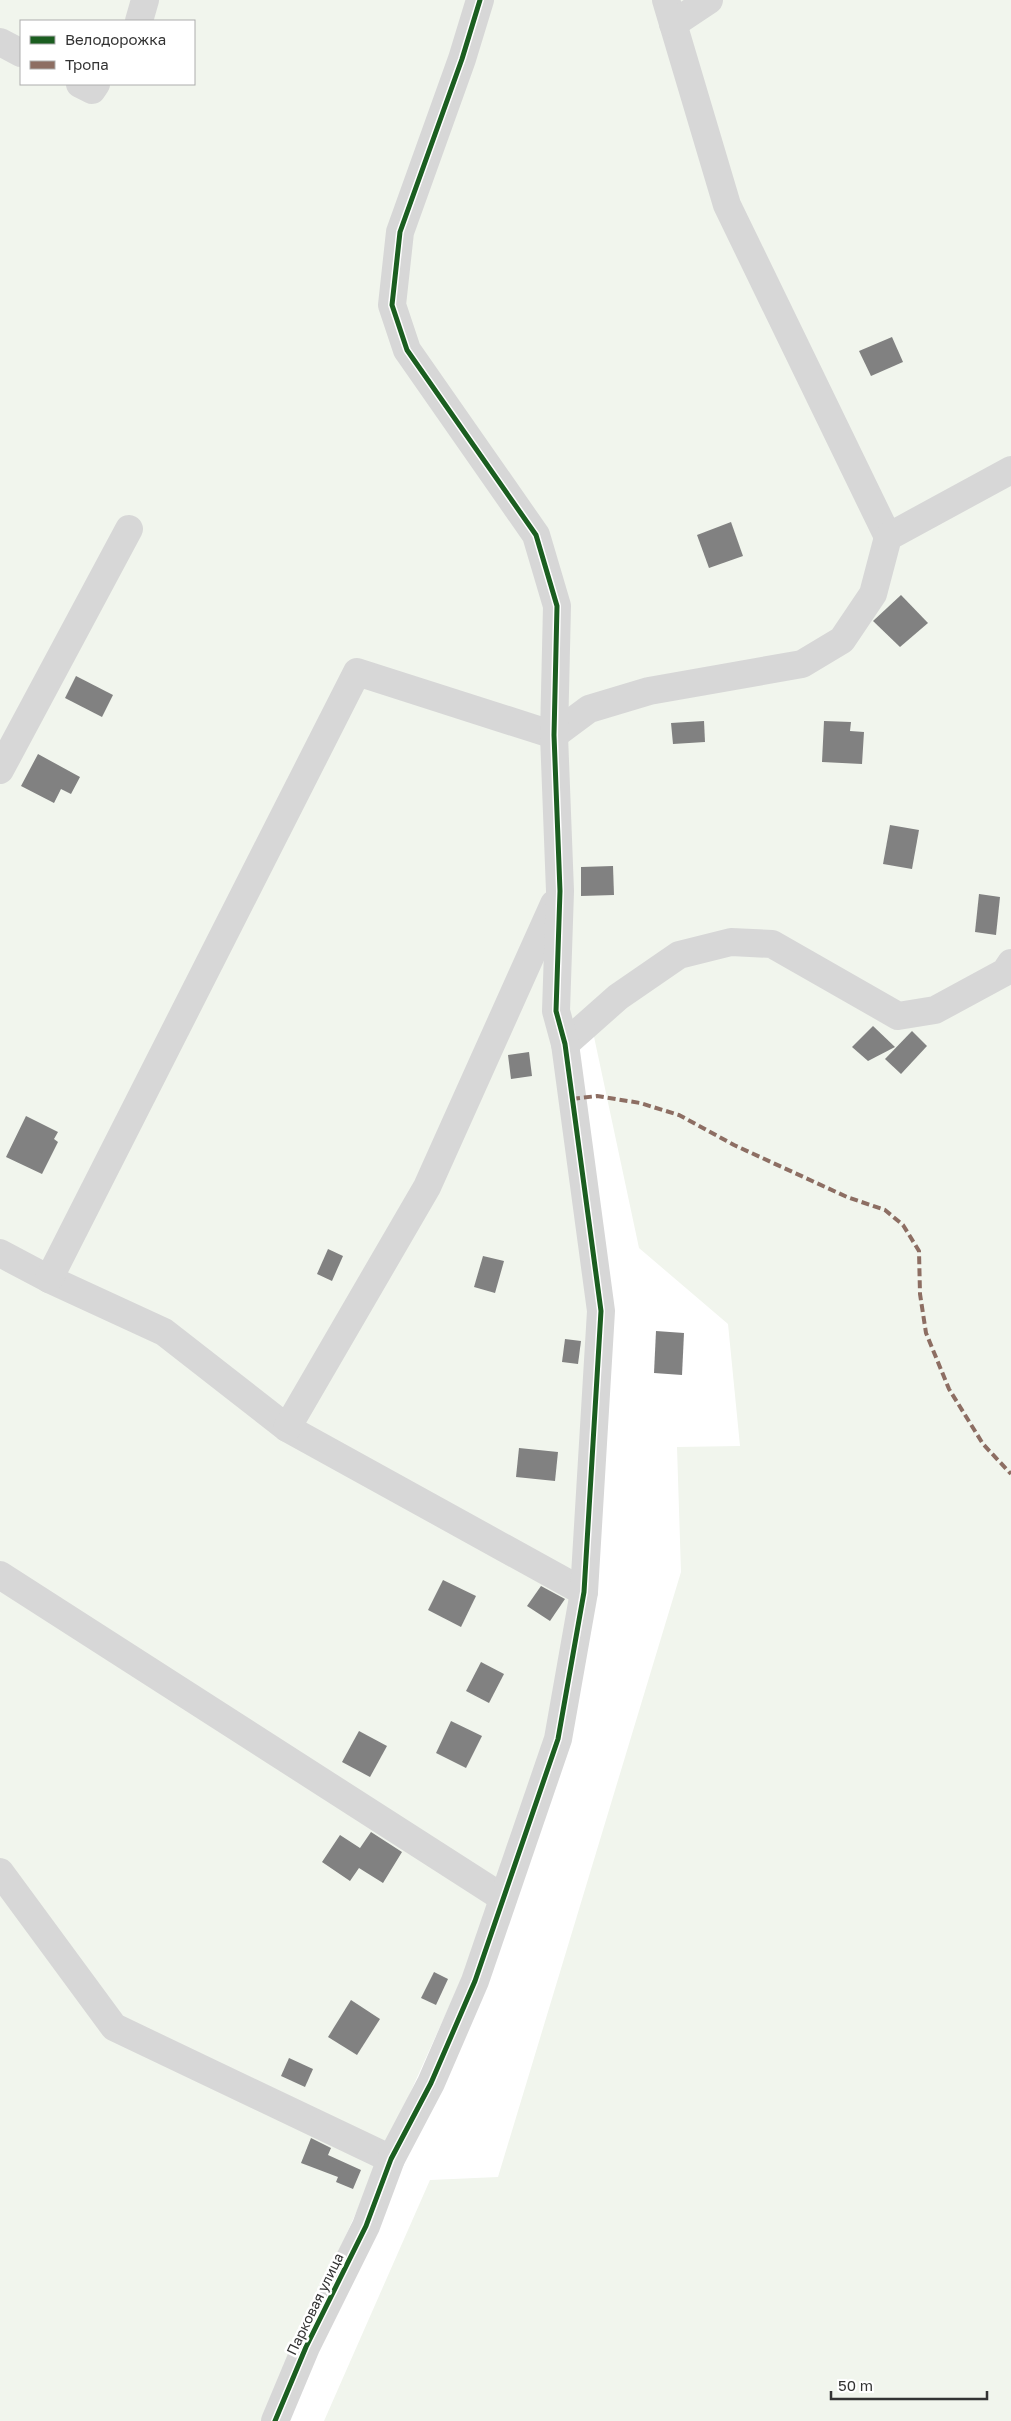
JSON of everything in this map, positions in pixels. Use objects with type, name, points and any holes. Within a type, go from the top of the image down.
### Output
[{"type":"street","points":[[139,20],[145,0]]},
{"type":"street","name":"Парковая улица","points":[[275,2421],[306,2347],[366,2226],[391,2159],[434,2075],[475,1981],[558,1739],[584,1592],[601,1311],[565,1044],[556,1011],[560,892],[554,735],[556,606],[536,535],[406,350],[392,305],[400,232],[462,59],[480,0]]},
{"type":"street","points":[[48,1279],[357,672],[554,735],[590,709],[649,692],[802,664],[842,640],[873,594],[888,537],[727,205],[669,12],[709,0]]},
{"type":"street","points":[[0,42],[20,52]]},
{"type":"street","points":[[82,85],[92,90],[95,85]]},
{"type":"street","points":[[888,537],[1011,470]]},
{"type":"street","points":[[0,770],[128,529]]},
{"type":"street","points":[[287,1428],[427,1187],[560,892]]},
{"type":"street","points":[[565,1044],[618,997],[679,955],[731,942],[772,944],[898,1016],[936,1010],[1005,972],[1011,963]]},
{"type":"street","points":[[0,1252],[48,1279],[164,1332],[287,1428],[584,1592]]},
{"type":"street","points":[[0,1575],[503,1898]]},
{"type":"street","points":[[0,1872],[114,2027],[391,2159]]},
{"type":"shaded area","points":[[0,0],[1011,0],[1011,2421],[324,2421],[430,2180],[498,2177],[681,1572],[677,1447],[740,1446],[728,1324],[639,1248],[593,1032],[562,1045],[589,1267],[584,1563],[551,1745],[489,1918],[262,2421],[0,2421]]},
{"type":"building","points":[[892,337],[903,362],[871,376],[859,351]]},
{"type":"building","points":[[731,522],[743,556],[709,568],[697,535]]},
{"type":"building","points":[[901,595],[928,623],[900,647],[873,621]]},
{"type":"building","points":[[76,676],[113,695],[102,717],[65,698]]},
{"type":"building","points":[[704,721],[705,742],[673,744],[671,723]]},
{"type":"building","points":[[824,721],[851,722],[850,731],[864,732],[862,764],[822,762]]},
{"type":"building","points":[[38,754],[80,777],[71,794],[61,789],[54,803],[21,786]]},
{"type":"building","points":[[890,825],[919,830],[912,869],[883,864]]},
{"type":"building","points":[[613,866],[614,895],[581,896],[581,867]]},
{"type":"building","points":[[979,894],[1000,897],[996,935],[975,932]]},
{"type":"building","points":[[873,1026],[895,1047],[868,1061],[852,1047]]},
{"type":"building","points":[[912,1031],[927,1046],[901,1074],[885,1059]]},
{"type":"building","points":[[529,1052],[532,1076],[511,1079],[508,1055]]},
{"type":"building","points":[[26,1116],[58,1132],[54,1139],[58,1142],[42,1174],[6,1157]]},
{"type":"building","points":[[328,1249],[343,1256],[332,1281],[317,1274]]},
{"type":"building","points":[[483,1256],[504,1261],[495,1293],[474,1287]]},
{"type":"building","points":[[656,1331],[684,1333],[682,1375],[654,1373]]},
{"type":"building","points":[[565,1339],[581,1341],[578,1364],[562,1362]]},
{"type":"building","points":[[519,1448],[558,1452],[555,1481],[516,1477]]},
{"type":"building","points":[[443,1580],[476,1596],[461,1627],[428,1610]]},
{"type":"building","points":[[541,1586],[565,1599],[550,1621],[527,1606]]},
{"type":"building","points":[[481,1662],[504,1674],[489,1703],[466,1691]]},
{"type":"building","points":[[451,1721],[482,1736],[466,1768],[436,1753]]},
{"type":"building","points":[[359,1731],[387,1746],[370,1777],[342,1762]]},
{"type":"building","points":[[371,1832],[402,1852],[383,1883],[359,1868],[350,1881],[322,1862],[340,1835],[360,1848]]},
{"type":"building","points":[[434,1972],[448,1979],[436,2005],[421,1998]]},
{"type":"building","points":[[351,2000],[380,2019],[357,2055],[328,2037]]},
{"type":"building","points":[[289,2058],[313,2069],[305,2087],[281,2076]]},
{"type":"building","points":[[311,2138],[331,2148],[328,2155],[361,2170],[353,2189],[336,2182],[338,2177],[301,2163]]},
{"type":"marked path","points":[[572,1099],[597,1096],[640,1103],[679,1115],[734,1145],[847,1197],[885,1210],[903,1225],[919,1251],[920,1294],[926,1333],[949,1389],[983,1444],[1011,1474]]},
{"type":"cycle path","points":[[275,2421],[306,2347],[366,2226],[391,2159],[431,2083],[475,1981],[558,1739],[584,1592],[601,1311],[565,1044],[556,1011],[560,891],[554,735],[557,606],[536,535],[407,350],[392,305],[400,232],[462,59],[480,0]]}]
